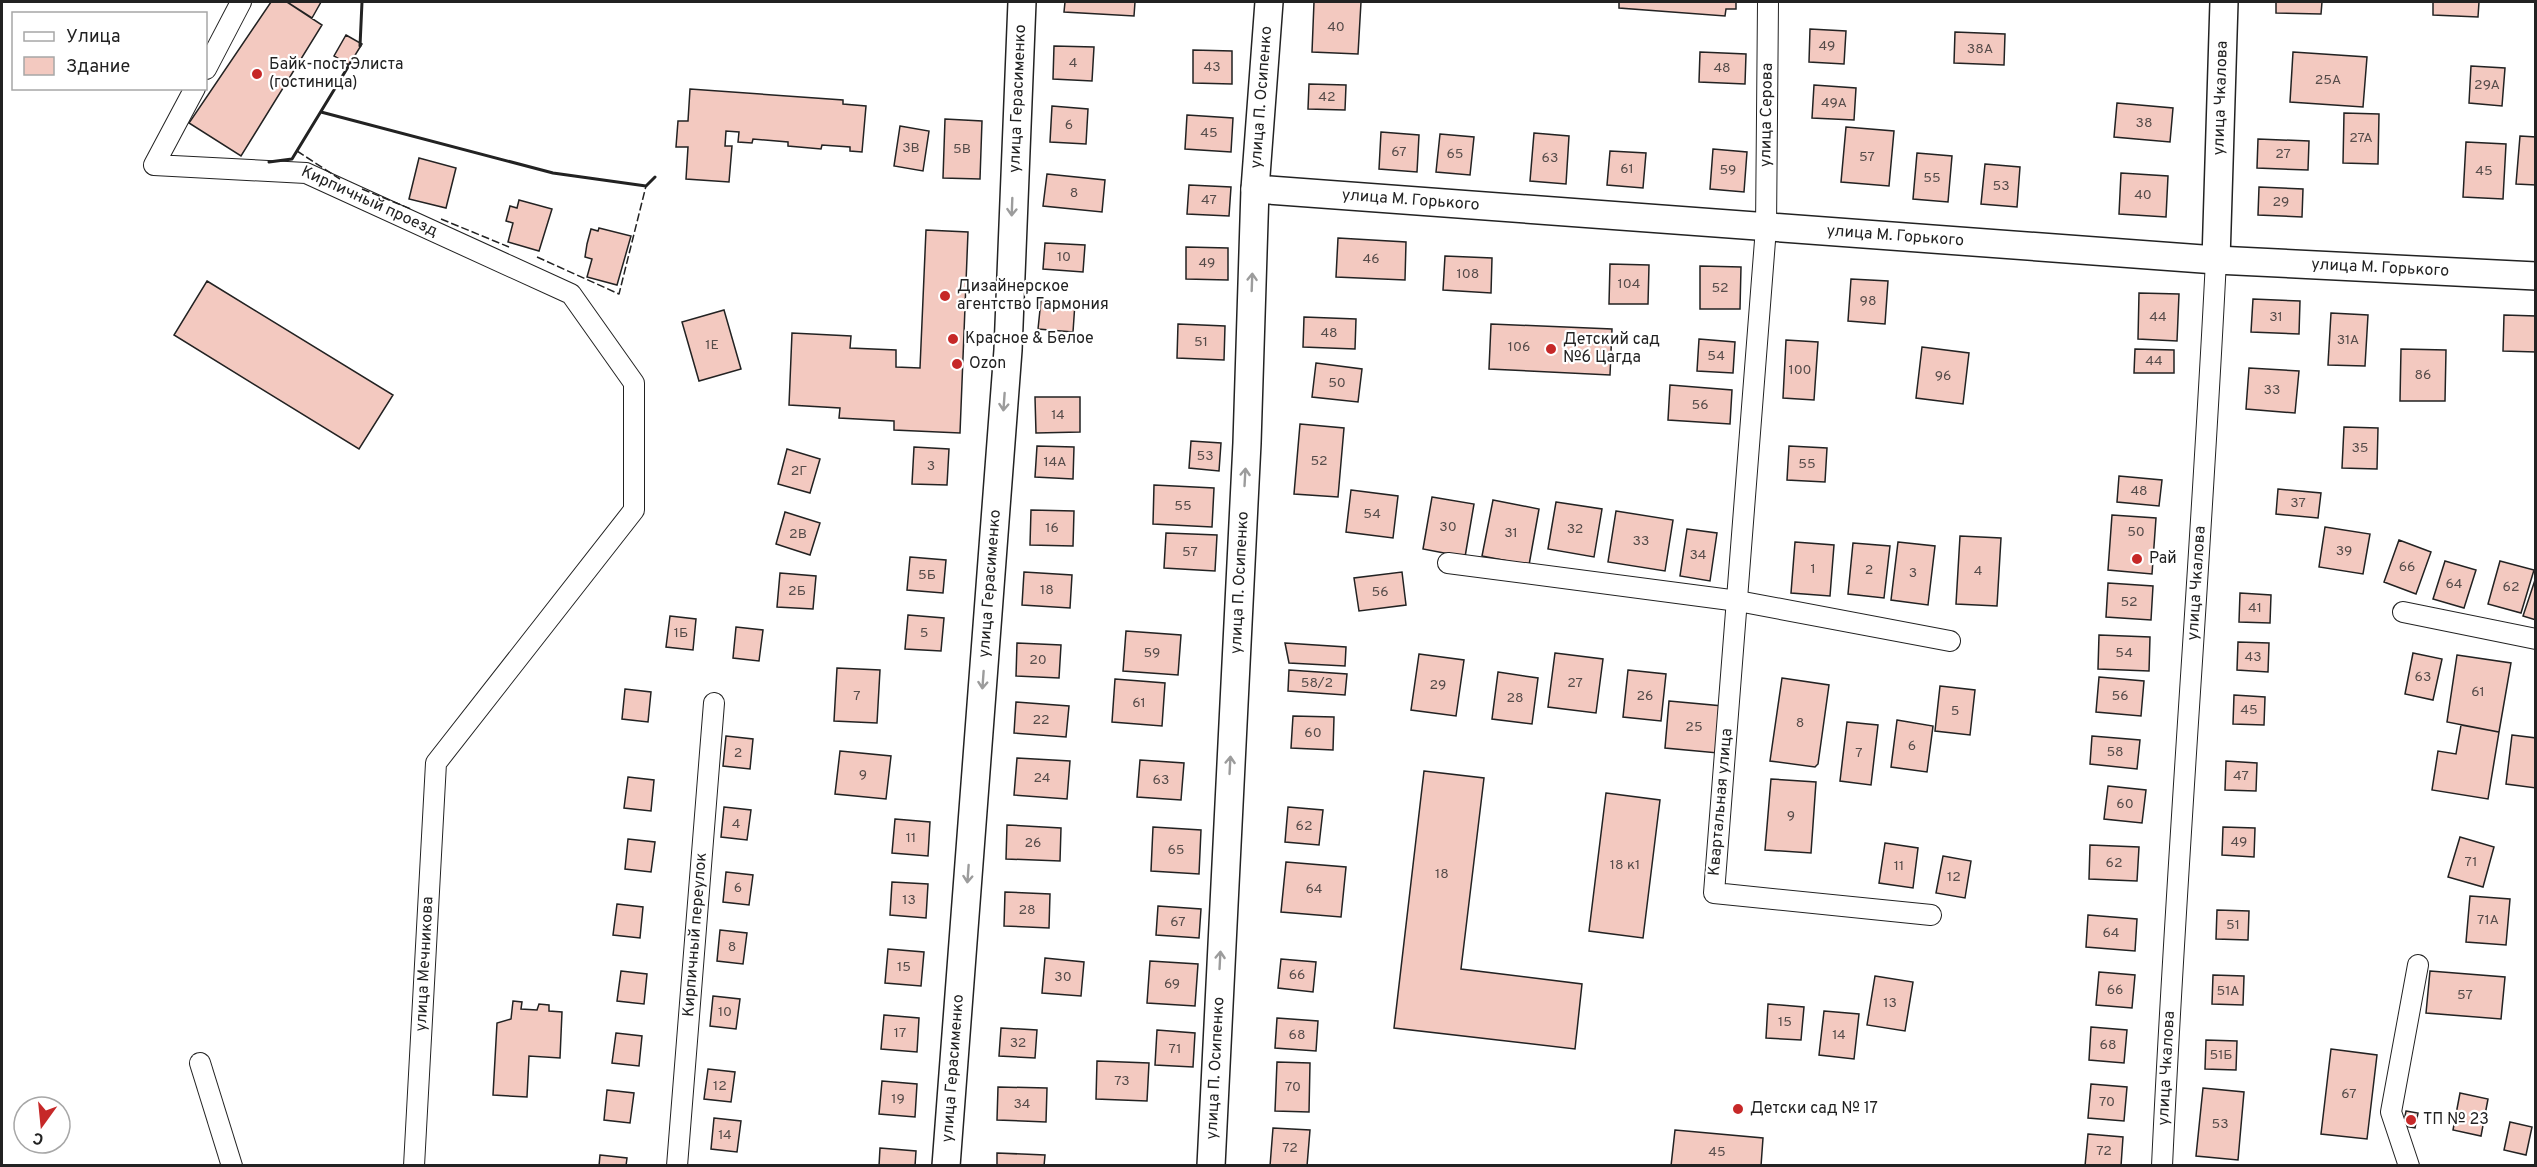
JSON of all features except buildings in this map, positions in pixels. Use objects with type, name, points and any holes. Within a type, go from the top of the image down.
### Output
[{"type":"main road","name":"улица Герасименко","points":[[946,1166],[1008,350],[1022,2]]},
{"type":"main road","name":"улица П. Осипенко","points":[[1211,1166],[1247,442],[1255,189],[1269,2]]},
{"type":"main road","name":"улица Чкалова","points":[[2216,260],[2224,2]]},
{"type":"main road","name":"улица М. Горького","points":[[1255,189],[2216,260],[2535,276]]},
{"type":"street","points":[[207,67],[242,2]]},
{"type":"street","name":"улица Серова","points":[[1766,228],[1768,2]]},
{"type":"street","name":"Кирпичный проезд","points":[[194,90],[154,165],[306,173],[570,294],[634,383],[634,510],[436,763]]},
{"type":"street","name":"Квартальная улица","points":[[1766,228],[1714,893],[1931,915]]},
{"type":"street","name":"улица Чкалова","points":[[2162,1166],[2170,996],[2205,475],[2216,260]]},
{"type":"street","points":[[1448,563],[1738,601],[1950,641]]},
{"type":"street","points":[[2403,612],[2535,639]]},
{"type":"street","name":"Кирпичный переулок","points":[[676,1166],[714,703]]},
{"type":"street","name":"улица Мечникова","points":[[414,1166],[436,763]]},
{"type":"street","points":[[2409,1166],[2391,1112],[2418,965]]},
{"type":"street","points":[[200,1063],[232,1166]]},
{"type":"fence","points":[[297,151],[340,179]]},
{"type":"fence","points":[[537,257],[619,294],[646,186]]},
{"type":"fence","points":[[362,189],[411,209]]},
{"type":"fence","points":[[441,219],[509,247]]},
{"type":"wall","points":[[360,46],[362,2]]},
{"type":"wall","points":[[269,162],[292,159],[351,62]]},
{"type":"wall","points":[[321,112],[553,173],[646,186],[655,177]]},
{"type":"place","name":"Байк-пост Элиста (гостиница)","points":[[257,74]]},
{"type":"place","name":"Дизайнерское агентство Гармония","points":[[945,296]]},
{"type":"place","name":"Красное & Белое","points":[[953,339]]},
{"type":"place","name":"Детский сад №6 Цагда","points":[[1551,349]]},
{"type":"place","name":"Ozon","points":[[957,364]]},
{"type":"place","name":"Рай","points":[[2137,559]]},
{"type":"place","name":"Детски сад № 17","points":[[1738,1109]]},
{"type":"place","name":"ТП № 23","points":[[2411,1120]]}]
